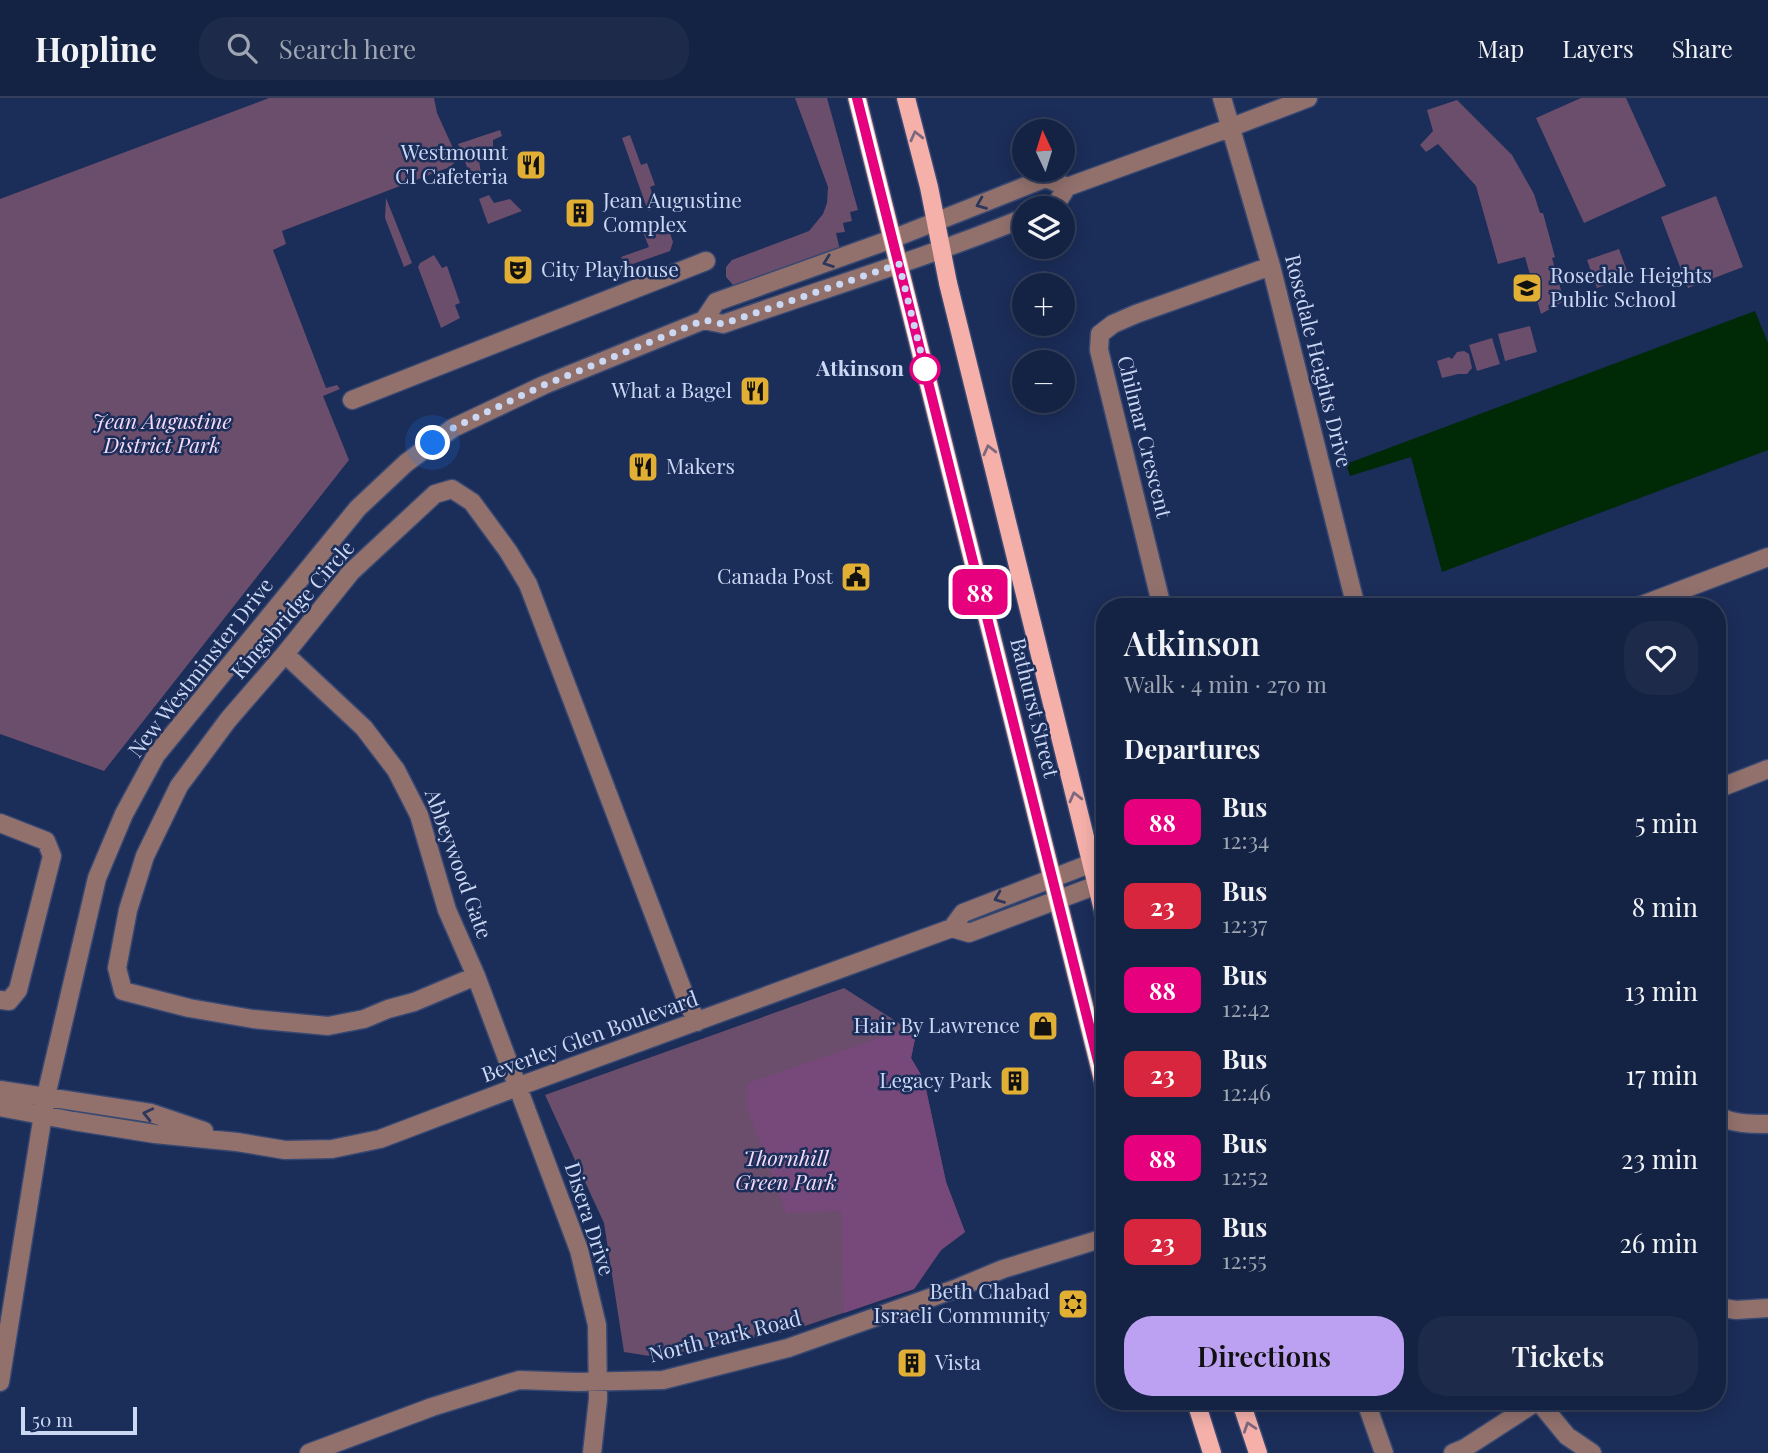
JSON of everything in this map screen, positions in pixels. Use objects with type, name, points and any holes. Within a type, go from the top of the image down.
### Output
[{"type":"main road","name":"Bathurst Street","points":[[857,98],[1096,1053]]},
{"type":"main road","name":"Bathurst Street","points":[[906,98],[1096,881]]},
{"type":"main road","points":[[1199,1410],[1212,1453]]},
{"type":"main road","points":[[1244,1410],[1258,1453]]},
{"type":"street","name":"Rosedale Heights Drive","points":[[1222,98],[1271,266],[1354,598]]},
{"type":"street","points":[[1061,196],[1067,187],[1308,98]]},
{"type":"street","name":"New Westminster Drive","points":[[704,320],[716,302],[936,223],[1046,178],[1067,187]]},
{"type":"street","name":"New Westminster Drive","points":[[0,1382],[46,1097],[97,878],[124,814],[156,755],[358,508],[406,463],[453,428],[544,385],[704,320],[723,324],[941,250],[1012,223]]},
{"type":"street","points":[[352,400],[706,261]]},
{"type":"street","name":"Chilmar Crescent","points":[[1160,598],[1099,350],[1100,334],[1113,324],[1136,314],[1271,266]]},
{"type":"street","name":"Kingsbridge Circle","points":[[476,976],[364,1019],[328,1026],[253,1019],[189,1008],[123,991],[117,968],[128,910],[145,856],[179,786],[228,720],[351,572],[435,494],[452,489],[472,502],[528,584],[697,1022]]},
{"type":"street","points":[[1661,598],[1768,557]]},
{"type":"street","name":"Abbeywood Gate","points":[[285,654],[364,728],[396,770],[419,815],[447,910],[476,976],[517,1087]]},
{"type":"street","points":[[1726,785],[1768,769]]},
{"type":"street","points":[[0,823],[46,841],[52,856],[18,990],[9,1001],[0,1000]]},
{"type":"street","name":"Beverley Glen Boulevard","points":[[0,1107],[155,1134],[285,1150],[332,1149],[380,1139],[952,928],[962,913],[1091,863]]},
{"type":"street","name":"Beverley Glen Boulevard","points":[[952,928],[969,933],[1096,885]]},
{"type":"street","name":"Disera Drive","points":[[517,1087],[579,1250],[597,1325],[598,1399],[592,1453]]},
{"type":"street","name":"Beverley Glen Boulevard","points":[[0,1090],[150,1113],[237,1142]]},
{"type":"street","points":[[1726,1119],[1747,1124],[1768,1124]]},
{"type":"street","name":"North Park Road","points":[[309,1453],[432,1407],[519,1380],[663,1380],[788,1348],[955,1289],[1003,1269],[1096,1240]]},
{"type":"street","points":[[1726,1308],[1768,1308]]},
{"type":"street","points":[[1369,1410],[1384,1453]]},
{"type":"street","points":[[1453,1453],[1525,1410]]},
{"type":"street","points":[[1544,1410],[1567,1436],[1592,1453]]},
{"type":"green space","name":"Jean Augustine District Park","points":[[269,98],[434,98],[437,113],[458,159],[450,167],[282,231],[286,244],[273,250],[326,388],[337,385],[340,389],[323,396],[349,460],[104,771],[0,734],[0,199]]},
{"type":"green space","points":[[795,98],[827,98],[858,210],[850,212],[852,221],[843,223],[845,232],[836,233],[840,250],[824,256],[822,254],[736,286],[726,277],[726,267],[732,260],[809,231],[823,214],[827,203],[828,187]]},
{"type":"green space","points":[[1581,98],[1626,98],[1666,186],[1584,223],[1536,118]]},
{"type":"green space","points":[[1457,100],[1512,155],[1534,194],[1540,213],[1543,213],[1564,301],[1541,314],[1525,257],[1498,264],[1476,186],[1438,144],[1426,152],[1420,145],[1433,131],[1427,110]]},
{"type":"green space","points":[[500,130],[502,136],[493,140],[493,155],[479,160],[481,174],[471,177],[458,144]]},
{"type":"green space","points":[[630,135],[641,165],[647,163],[655,185],[650,187],[657,208],[648,211],[622,138]]},
{"type":"green space","points":[[489,195],[494,203],[510,199],[522,211],[488,224],[479,199]]},
{"type":"green space","points":[[1716,196],[1743,267],[1688,288],[1661,217]]},
{"type":"green space","points":[[386,198],[412,263],[404,267],[385,218]]},
{"type":"green space","points":[[653,220],[658,233],[669,230],[673,242],[670,251],[630,265],[623,261],[621,257],[649,247],[640,225]]},
{"type":"green space","points":[[1619,249],[1629,276],[1597,288],[1587,260]]},
{"type":"green space","points":[[434,255],[442,268],[447,266],[460,303],[455,305],[460,318],[441,328],[418,267]]},
{"type":"green space","points":[[1530,326],[1537,352],[1505,361],[1498,334]]},
{"type":"green space","points":[[1492,338],[1500,364],[1477,371],[1469,345]]},
{"type":"green space","points":[[1464,351],[1469,354],[1472,368],[1467,374],[1442,378],[1437,361],[1449,357],[1452,359],[1457,352]]},
{"type":"green space","name":"Thornhill Green Park","points":[[844,988],[916,1034],[911,1058],[924,1080],[946,1182],[965,1232],[941,1250],[914,1289],[793,1330],[656,1357],[624,1352],[604,1223],[545,1095]]},
{"type":"green space","points":[[907,1028],[916,1034],[911,1058],[924,1080],[946,1182],[965,1232],[941,1250],[914,1289],[844,1313],[841,1211],[786,1213],[747,1108],[748,1083]]},
{"type":"shaded area","points":[[1755,311],[1768,343],[1768,450],[1442,572],[1411,457],[1350,476],[1346,464]]},
{"type":"bus line","name":"88","points":[[857,98],[1096,1054]]},
{"type":"place","name":"Westmount CI Cafeteria","points":[[531,165]]},
{"type":"place","name":"Jean Augustine Complex","points":[[580,213]]},
{"type":"place","name":"City Playhouse","points":[[518,270]]},
{"type":"place","name":"Rosedale Heights Public School","points":[[1527,288]]},
{"type":"place","name":"Atkinson","points":[[925,369]]},
{"type":"place","name":"What a Bagel","points":[[755,391]]},
{"type":"place","name":"Makers","points":[[643,467]]},
{"type":"place","name":"Canada Post","points":[[856,577]]},
{"type":"place","name":"Hair By Lawrence","points":[[1043,1026]]},
{"type":"place","name":"Legacy Park","points":[[1015,1081]]},
{"type":"place","name":"Beth Chabad Israeli Community","points":[[1073,1304]]},
{"type":"place","name":"Vista","points":[[912,1363]]},
{"type":"route","points":[[433,443],[453,428],[544,385],[704,320],[723,324],[899,264],[925,369]]}]
